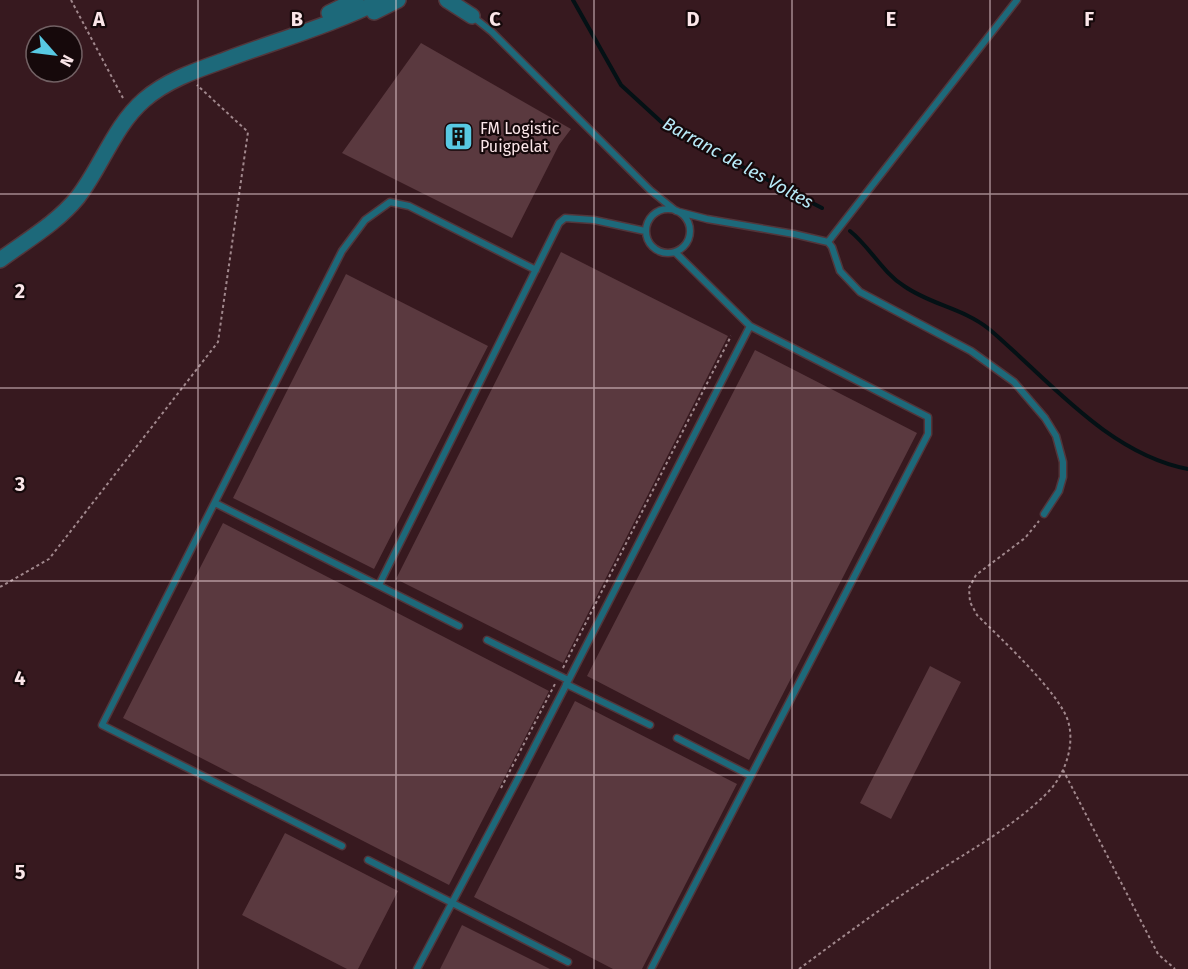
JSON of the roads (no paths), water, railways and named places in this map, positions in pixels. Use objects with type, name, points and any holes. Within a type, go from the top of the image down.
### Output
[{"type":"street","points":[[269,44],[356,0]]},
{"type":"street","points":[[0,260],[57,219],[77,197],[131,113],[144,99],[161,87],[186,75],[320,27],[382,0]]},
{"type":"street","points":[[320,27],[342,25],[398,0]]},
{"type":"street","points":[[447,0],[472,16]]},
{"type":"street","points":[[461,0],[472,16]]},
{"type":"lane","points":[[828,242],[1017,0]]},
{"type":"lane","points":[[472,16],[492,32],[650,190],[676,211],[686,220],[690,233],[683,246],[675,252],[663,253],[656,250],[650,245],[645,231],[647,224],[655,213],[669,209],[676,211],[707,219],[828,242],[840,271],[860,292],[971,351],[1014,382],[1045,418],[1056,436],[1063,462],[1063,477],[1059,491],[1044,514]]},
{"type":"lane","points":[[342,846],[102,725],[342,251],[365,220],[390,202],[409,206],[536,270]]},
{"type":"lane","points":[[379,585],[559,223],[565,218],[594,220],[645,231]]},
{"type":"lane","points":[[651,969],[928,434],[928,417],[750,327],[675,252]]},
{"type":"lane","points":[[417,969],[750,327]]},
{"type":"lane","points":[[215,503],[459,626]]},
{"type":"lane","points":[[487,640],[650,725]]},
{"type":"lane","points":[[677,738],[751,776]]},
{"type":"lane","points":[[368,860],[568,962]]},
{"type":"waterway","name":"Barranc de les Voltes","points":[[573,0],[621,85],[669,129],[822,208]]},
{"type":"waterway","name":"Barranc de les Voltes","points":[[850,231],[896,280],[925,298],[969,316],[989,329],[1105,431],[1131,448],[1159,461],[1188,469]]},
{"type":"place","name":"FM Logistic Puigpelat","points":[[459,137]]}]
